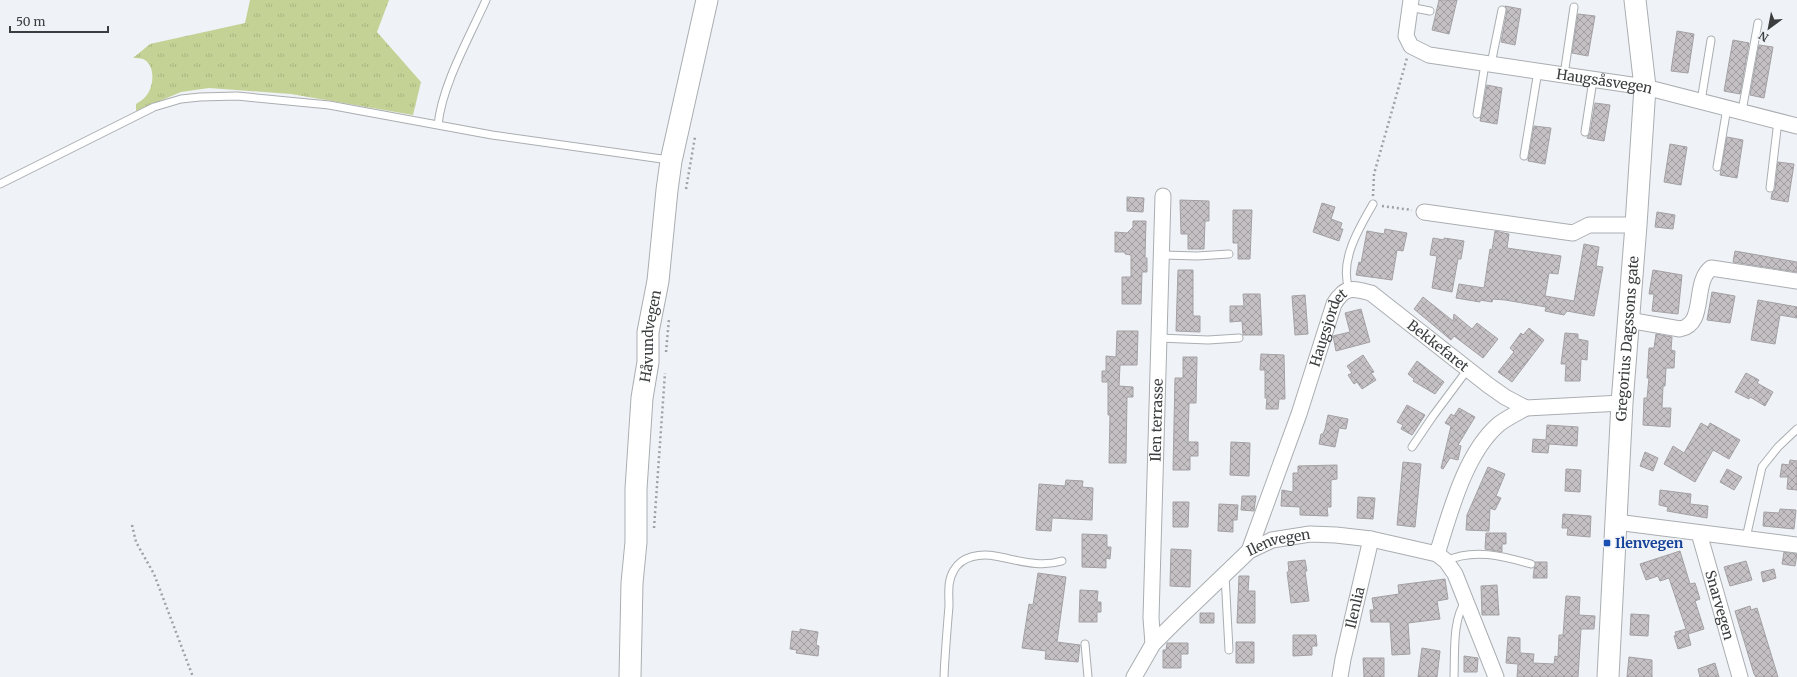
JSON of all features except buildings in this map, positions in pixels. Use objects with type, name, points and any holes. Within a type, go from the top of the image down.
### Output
[{"type":"street","name":"Håvundvegen","points":[[630,677],[632,583],[636,542],[636,489],[642,398],[648,362],[648,332],[658,281],[667,190],[672,161],[707,0]]},
{"type":"street","name":"Gregorius Dagssons gate","points":[[1608,677],[1622,403],[1645,87],[1635,0]]},
{"type":"street","points":[[1410,3],[1406,36],[1411,46]]},
{"type":"street","name":"Haugsåsvegen","points":[[1411,46],[1429,55],[1645,87],[1797,126]]},
{"type":"street","name":"Ilen terrasse","points":[[1153,644],[1151,618],[1163,196]]},
{"type":"street","points":[[1424,212],[1573,233],[1590,225],[1636,225]]},
{"type":"street","points":[[1628,320],[1680,329],[1688,328],[1693,323],[1702,278],[1705,272],[1710,268],[1797,281]]},
{"type":"street","name":"Bekkefaret","points":[[1349,289],[1371,293],[1504,397],[1526,408]]},
{"type":"street","name":"Haugsjordet","points":[[1249,551],[1296,421],[1334,304],[1340,294],[1349,289]]},
{"type":"street","name":"Bekkefaret","points":[[1442,557],[1456,497],[1477,452],[1499,424],[1526,408],[1622,403]]},
{"type":"street","points":[[1616,522],[1797,545]]},
{"type":"street","name":"Snarvegen","points":[[1699,533],[1740,677]]},
{"type":"street","name":"Ilenvegen","points":[[1134,677],[1153,644],[1249,551],[1272,540],[1303,535],[1336,534],[1371,539],[1442,557]]},
{"type":"street","name":"Ilenlia","points":[[1340,677],[1371,539]]},
{"type":"street","points":[[1442,557],[1455,574],[1496,677]]},
{"type":"lane","points":[[438,125],[440,110],[446,91],[486,0]]},
{"type":"lane","points":[[1410,3],[1430,11]]},
{"type":"lane","points":[[1564,75],[1574,7]]},
{"type":"lane","points":[[1477,114],[1502,10]]},
{"type":"lane","points":[[1742,111],[1758,23]]},
{"type":"lane","points":[[1702,101],[1711,40]]},
{"type":"lane","points":[[1524,156],[1538,71]]},
{"type":"lane","points":[[1585,132],[1593,80]]},
{"type":"lane","points":[[0,184],[140,113],[166,103],[194,98],[238,96],[329,105],[492,135],[672,161]]},
{"type":"lane","points":[[1717,167],[1727,107]]},
{"type":"lane","points":[[1770,188],[1778,121]]},
{"type":"lane","name":"Haugsjordet","points":[[1349,289],[1345,279],[1346,265],[1358,230],[1373,204]]},
{"type":"lane","points":[[1162,255],[1197,256],[1229,254]]},
{"type":"lane","points":[[1159,338],[1208,340],[1239,338]]},
{"type":"lane","points":[[1412,447],[1468,369]]},
{"type":"lane","points":[[1746,538],[1762,467],[1778,447],[1797,429]]},
{"type":"lane","points":[[1442,557],[1464,554],[1501,556],[1531,564]]},
{"type":"lane","points":[[944,677],[949,585],[954,570],[958,564],[970,557],[980,556],[992,556],[1042,565],[1062,561]]},
{"type":"lane","points":[[1225,573],[1229,650]]},
{"type":"lane","points":[[1454,677],[1457,624],[1459,613],[1466,600]]},
{"type":"lane","points":[[1085,644],[1088,677]]},
{"type":"path","points":[[1411,46],[1374,174],[1373,204],[1424,212]]},
{"type":"path","points":[[685,191],[697,129]]},
{"type":"path","name":"Håvundvegen","points":[[666,360],[669,313]]},
{"type":"path","name":"Håvundvegen","points":[[654,530],[665,368]]},
{"type":"path","points":[[132,525],[136,542],[154,574],[193,677]]},
{"type":"green space","points":[[250,0],[389,0],[377,32],[421,82],[413,115],[291,94],[209,88],[181,92],[136,111],[136,104],[144,98],[151,87],[152,71],[147,62],[143,59],[133,58],[150,44],[245,23]]},
{"type":"place","name":"Ilenvegen","points":[[1607,543]]}]
